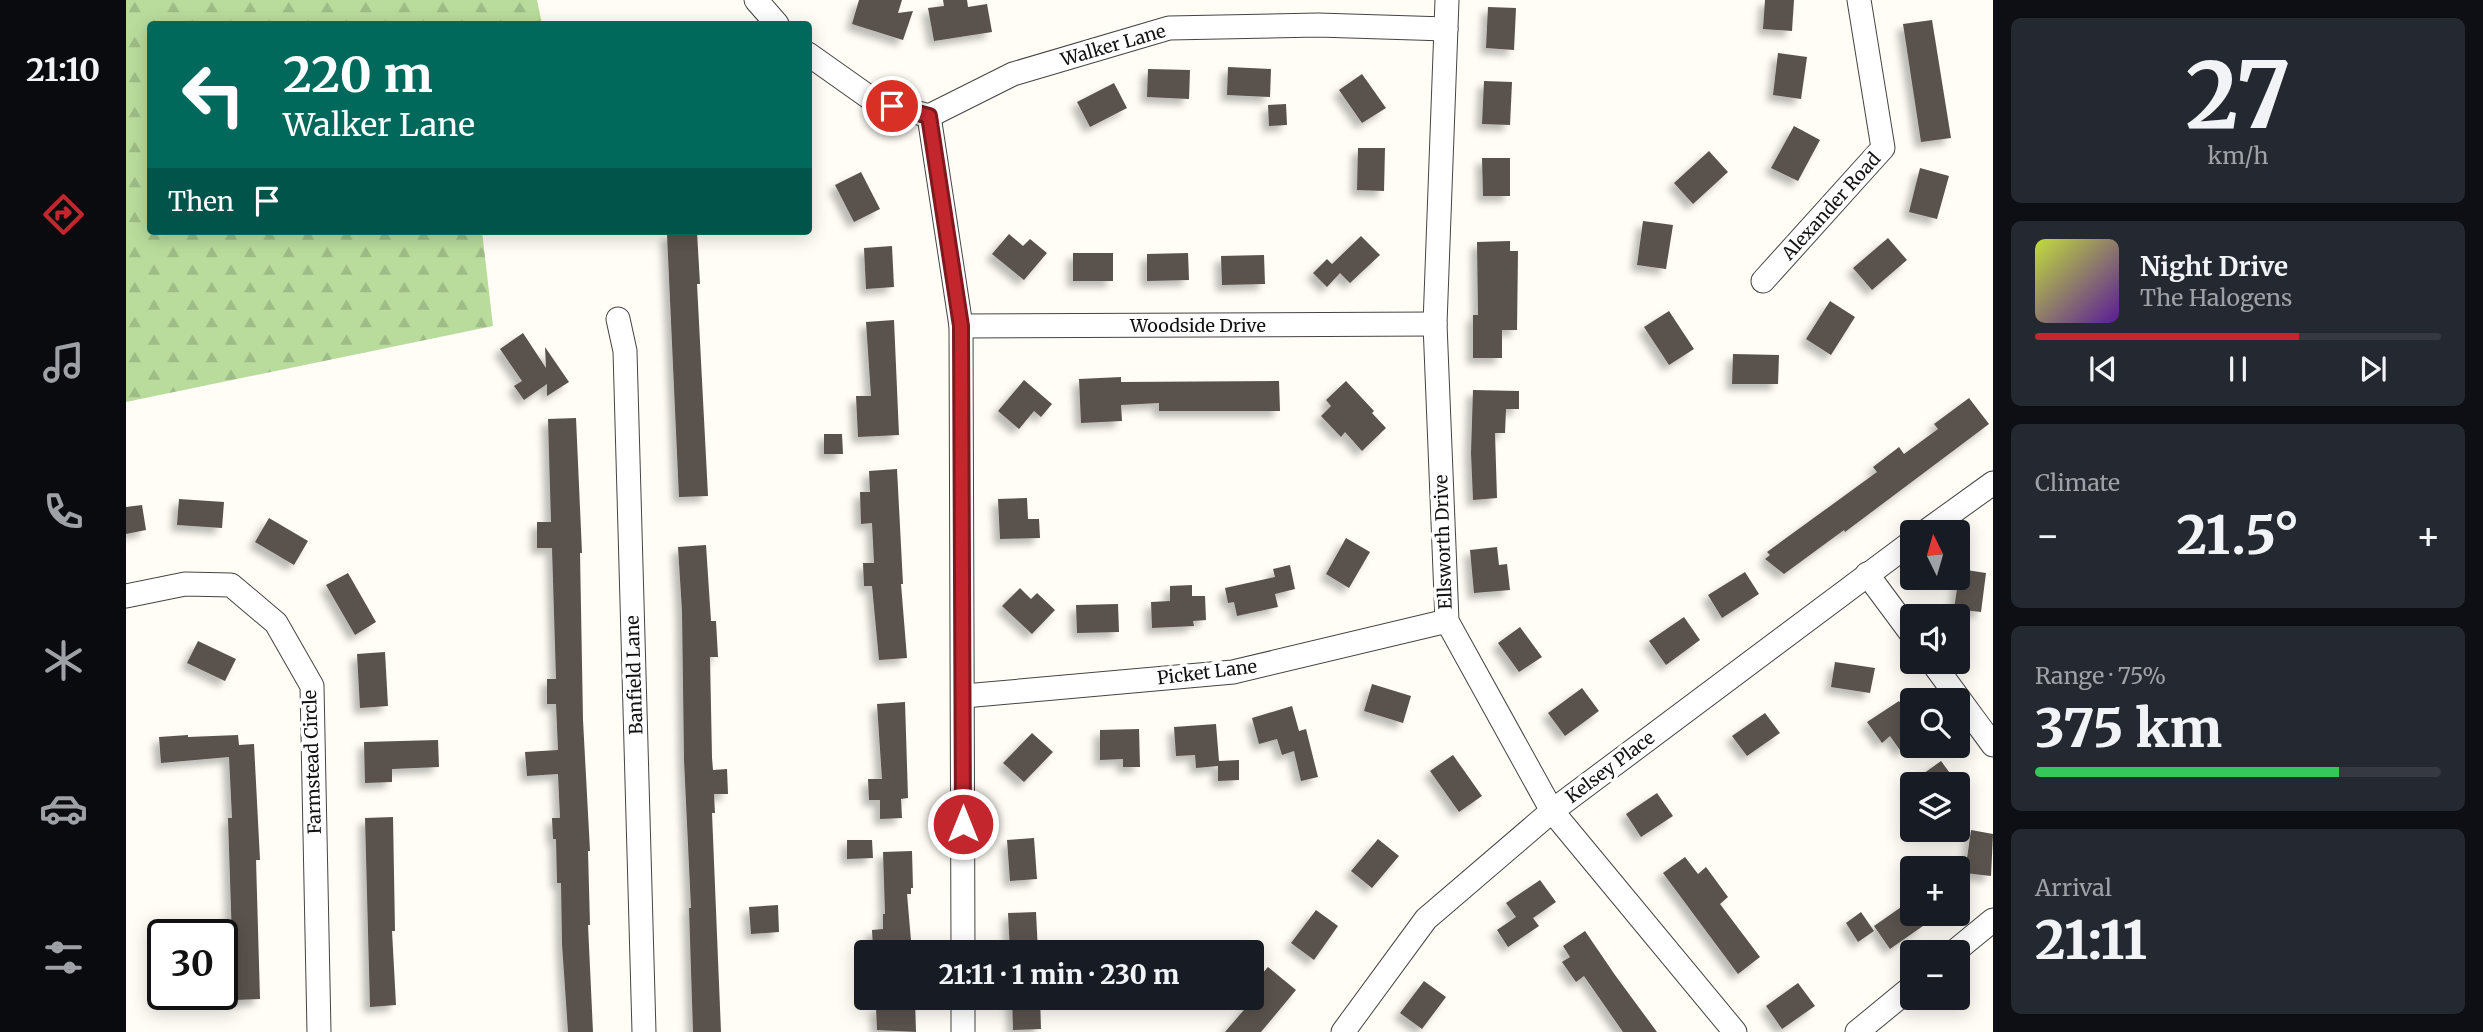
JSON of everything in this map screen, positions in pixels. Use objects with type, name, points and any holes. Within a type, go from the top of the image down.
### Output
[{"type":"street","points":[[756,0],[774,21]]},
{"type":"street","name":"Ellsworth Drive","points":[[1447,0],[1434,324],[1447,621],[1552,811],[1735,1032]]},
{"type":"street","name":"Alexander Road","points":[[1763,281],[1884,148],[1859,0]]},
{"type":"street","name":"Walker Lane","points":[[929,116],[1013,74],[1169,28],[1318,25],[1446,29]]},
{"type":"street","points":[[812,57],[873,100],[929,116],[961,326],[963,940]]},
{"type":"street","name":"Banfield Lane","points":[[618,319],[625,351],[644,1032]]},
{"type":"street","name":"Woodside Drive","points":[[961,326],[1434,324]]},
{"type":"street","points":[[1942,520],[1993,483]]},
{"type":"street","name":"Kelsey Place","points":[[1343,1032],[1426,919],[1552,811],[1900,550]]},
{"type":"street","points":[[1867,574],[1900,618]]},
{"type":"street","name":"Farmstead Circle","points":[[126,596],[186,584],[231,585],[276,623],[312,686],[320,1032]]},
{"type":"street","name":"Picket Lane","points":[[964,696],[1233,672],[1447,621]]},
{"type":"street","points":[[1941,674],[1993,745]]},
{"type":"street","points":[[1969,940],[1993,920]]},
{"type":"street","points":[[1857,1032],[1900,997]]},
{"type":"street","points":[[963,1010],[963,1032]]},
{"type":"green space","points":[[126,0],[537,0],[541,21],[147,21],[147,235],[482,235],[493,326],[126,402]]},
{"type":"building","points":[[859,0],[902,0],[898,13],[913,11],[903,40],[852,24]]},
{"type":"building","points":[[943,0],[967,0],[968,7],[987,4],[992,32],[934,41],[928,8],[944,6]]},
{"type":"building","points":[[1765,0],[1794,0],[1792,31],[1763,29]]},
{"type":"building","points":[[1488,7],[1516,8],[1514,50],[1486,48]]},
{"type":"building","points":[[1932,20],[1951,138],[1921,142],[1903,24]]},
{"type":"building","points":[[1778,53],[1807,57],[1801,99],[1773,95]]},
{"type":"building","points":[[1228,67],[1271,69],[1270,97],[1227,95]]},
{"type":"building","points":[[1148,69],[1190,70],[1189,99],[1147,97]]},
{"type":"building","points":[[1362,74],[1386,108],[1362,123],[1339,90]]},
{"type":"building","points":[[1484,81],[1512,82],[1510,125],[1482,124]]},
{"type":"building","points":[[1114,83],[1127,108],[1090,127],[1077,102]]},
{"type":"building","points":[[1286,104],[1287,125],[1269,126],[1268,105]]},
{"type":"building","points":[[1794,126],[1820,140],[1798,181],[1771,168]]},
{"type":"building","points":[[1358,148],[1385,148],[1384,191],[1357,190]]},
{"type":"building","points":[[1709,151],[1728,172],[1693,204],[1674,183]]},
{"type":"building","points":[[1482,158],[1510,158],[1510,196],[1483,196]]},
{"type":"building","points":[[1920,168],[1949,176],[1937,219],[1909,212]]},
{"type":"building","points":[[861,172],[880,209],[854,222],[835,185]]},
{"type":"building","points":[[1643,221],[1673,225],[1666,269],[1637,265]]},
{"type":"building","points":[[1009,234],[1023,246],[1030,239],[1047,253],[1024,280],[992,254]]},
{"type":"building","points":[[667,235],[697,235],[700,284],[697,284],[708,496],[679,497]]},
{"type":"building","points":[[1361,236],[1380,255],[1350,283],[1340,273],[1327,287],[1313,273],[1327,259],[1332,264]]},
{"type":"building","points":[[1888,238],[1907,260],[1872,290],[1853,268]]},
{"type":"building","points":[[1510,241],[1510,251],[1518,251],[1517,330],[1502,330],[1502,358],[1473,358],[1473,315],[1478,315],[1477,242]]},
{"type":"building","points":[[892,246],[894,287],[866,289],[864,248]]},
{"type":"building","points":[[1073,253],[1113,253],[1113,281],[1073,281]]},
{"type":"building","points":[[1188,253],[1189,280],[1147,281],[1147,254]]},
{"type":"building","points":[[1264,255],[1265,284],[1222,285],[1221,256]]},
{"type":"building","points":[[1830,301],[1855,317],[1831,355],[1806,339]]},
{"type":"building","points":[[1669,311],[1694,349],[1669,365],[1644,327]]},
{"type":"building","points":[[894,320],[899,435],[858,437],[856,396],[871,396],[866,322]]},
{"type":"building","points":[[523,333],[546,368],[545,347],[569,382],[547,396],[547,384],[524,400],[514,386],[522,381],[500,349]]},
{"type":"building","points":[[1733,354],[1779,355],[1778,384],[1732,384]]},
{"type":"building","points":[[1121,377],[1121,382],[1279,381],[1280,411],[1159,411],[1159,403],[1121,405],[1122,421],[1081,423],[1079,379]]},
{"type":"building","points":[[1024,380],[1052,404],[1041,417],[1034,411],[1019,429],[998,411]]},
{"type":"building","points":[[1346,381],[1386,428],[1362,451],[1345,432],[1341,437],[1321,416],[1331,406],[1326,400]]},
{"type":"building","points":[[1473,390],[1519,391],[1519,409],[1506,409],[1505,433],[1495,433],[1497,498],[1473,500]]},
{"type":"building","points":[[1969,398],[1989,424],[1845,532],[1844,530],[1784,574],[1765,559],[1770,555],[1767,552],[1877,472],[1873,467],[1899,447],[1904,454],[1938,429],[1934,424]]},
{"type":"building","points":[[576,418],[582,553],[583,720],[590,851],[588,925],[593,1032],[568,1032],[561,883],[557,883],[556,839],[553,839],[552,818],[560,818],[558,774],[527,776],[525,752],[558,750],[556,704],[547,704],[547,679],[556,679],[552,548],[537,548],[537,522],[551,522],[548,419]]},
{"type":"building","points":[[824,434],[842,434],[843,454],[824,454]]},
{"type":"building","points":[[897,469],[907,658],[879,660],[872,586],[864,586],[863,563],[874,563],[872,523],[861,524],[860,492],[870,492],[869,471]]},
{"type":"building","points":[[1027,498],[1028,519],[1039,519],[1040,538],[1000,539],[998,499]]},
{"type":"building","points":[[179,499],[224,502],[222,528],[177,525]]},
{"type":"building","points":[[142,505],[146,530],[126,534],[126,507]]},
{"type":"building","points":[[269,518],[308,541],[294,565],[255,542]]},
{"type":"building","points":[[1346,538],[1370,552],[1349,588],[1326,574]]},
{"type":"building","points":[[706,545],[711,621],[716,621],[718,657],[710,657],[713,770],[727,769],[728,794],[714,794],[715,813],[712,813],[721,1032],[693,1032],[691,908],[684,760],[682,611],[678,547]]},
{"type":"building","points":[[1497,547],[1499,565],[1507,564],[1510,590],[1474,593],[1470,550]]},
{"type":"building","points":[[1290,565],[1295,589],[1275,594],[1278,607],[1237,616],[1234,602],[1228,603],[1225,588],[1275,577],[1273,569]]},
{"type":"building","points":[[1970,571],[1986,573],[1981,612],[1970,611],[1970,604],[1955,604],[1957,590],[1970,590]]},
{"type":"building","points":[[1745,572],[1759,594],[1722,618],[1708,595]]},
{"type":"building","points":[[348,573],[376,622],[355,635],[326,585]]},
{"type":"building","points":[[1192,585],[1192,596],[1205,596],[1206,620],[1193,621],[1194,626],[1152,628],[1151,602],[1170,601],[1170,586]]},
{"type":"building","points":[[1020,588],[1031,599],[1037,593],[1055,610],[1032,634],[1002,606]]},
{"type":"building","points":[[1118,604],[1119,632],[1077,633],[1076,605]]},
{"type":"building","points":[[1684,617],[1700,640],[1666,665],[1649,641]]},
{"type":"building","points":[[1520,627],[1542,657],[1519,672],[1498,643]]},
{"type":"building","points":[[198,641],[236,659],[225,681],[187,663]]},
{"type":"building","points":[[385,652],[388,706],[360,708],[357,654]]},
{"type":"building","points":[[1835,662],[1875,668],[1870,693],[1831,687]]},
{"type":"building","points":[[1372,684],[1411,696],[1403,723],[1364,711]]},
{"type":"building","points":[[1582,688],[1599,711],[1565,736],[1548,713]]},
{"type":"building","points":[[1899,701],[1900,750],[1890,736],[1882,743],[1867,722]]},
{"type":"building","points":[[905,702],[908,798],[901,799],[902,818],[880,819],[880,800],[869,800],[868,779],[882,779],[877,704]]},
{"type":"building","points":[[1292,706],[1299,731],[1306,729],[1318,777],[1301,781],[1294,751],[1282,755],[1277,739],[1259,744],[1252,718]]},
{"type":"building","points":[[1765,713],[1780,733],[1747,756],[1732,736]]},
{"type":"building","points":[[1216,724],[1219,761],[1239,760],[1239,780],[1218,781],[1218,766],[1196,768],[1195,755],[1176,756],[1174,727]]},
{"type":"building","points":[[1139,729],[1140,767],[1123,767],[1123,759],[1100,760],[1100,730]]},
{"type":"building","points":[[1032,733],[1053,752],[1024,782],[1003,763]]},
{"type":"building","points":[[238,735],[239,745],[254,744],[260,860],[256,860],[260,999],[238,1000],[238,919],[231,919],[228,818],[232,818],[229,757],[161,763],[159,737]]},
{"type":"building","points":[[438,740],[439,767],[392,769],[392,782],[365,783],[364,742]]},
{"type":"building","points":[[1453,755],[1482,796],[1459,812],[1430,771]]},
{"type":"building","points":[[1941,761],[1949,772],[1926,772]]},
{"type":"building","points":[[1657,793],[1673,816],[1641,837],[1626,814]]},
{"type":"building","points":[[393,817],[395,931],[392,931],[396,1005],[370,1007],[365,818]]},
{"type":"building","points":[[1971,830],[1993,834],[1991,876],[1970,874],[1970,856],[1967,856]]},
{"type":"building","points":[[1034,838],[1037,879],[1010,881],[1007,840]]},
{"type":"building","points":[[1378,839],[1399,856],[1372,888],[1351,871]]},
{"type":"building","points":[[847,840],[872,840],[873,858],[847,859]]},
{"type":"building","points":[[912,851],[913,888],[911,894],[907,894],[911,940],[873,940],[872,930],[883,929],[885,914],[883,852]]},
{"type":"building","points":[[1685,857],[1698,874],[1706,867],[1728,897],[1720,904],[1760,957],[1738,974],[1663,873]]},
{"type":"building","points":[[1540,880],[1556,902],[1533,918],[1539,926],[1508,947],[1497,930],[1516,917],[1506,903]]},
{"type":"building","points":[[778,905],[779,932],[751,934],[749,907]]},
{"type":"building","points":[[1900,908],[1900,926],[1923,926],[1890,949],[1874,926]]},
{"type":"building","points":[[1316,910],[1338,926],[1314,960],[1291,943]]},
{"type":"building","points":[[1036,912],[1037,940],[1009,940],[1008,913]]},
{"type":"building","points":[[1861,912],[1874,931],[1858,942],[1846,923]]},
{"type":"building","points":[[1585,931],[1657,1032],[1623,1032],[1584,976],[1576,982],[1562,962],[1570,957],[1563,946]]},
{"type":"building","points":[[1268,967],[1296,990],[1261,1032],[1225,1032],[1244,1010],[1264,1010],[1264,972]]},
{"type":"building","points":[[1424,981],[1446,997],[1422,1029],[1400,1013]]},
{"type":"building","points":[[1798,983],[1815,1006],[1782,1029],[1766,1006]]},
{"type":"building","points":[[876,1010],[915,1010],[916,1032],[877,1030]]},
{"type":"building","points":[[1012,1010],[1040,1010],[1041,1029],[1013,1030]]},
{"type":"route","points":[[892,106],[929,116],[961,326],[963,824]]}]
